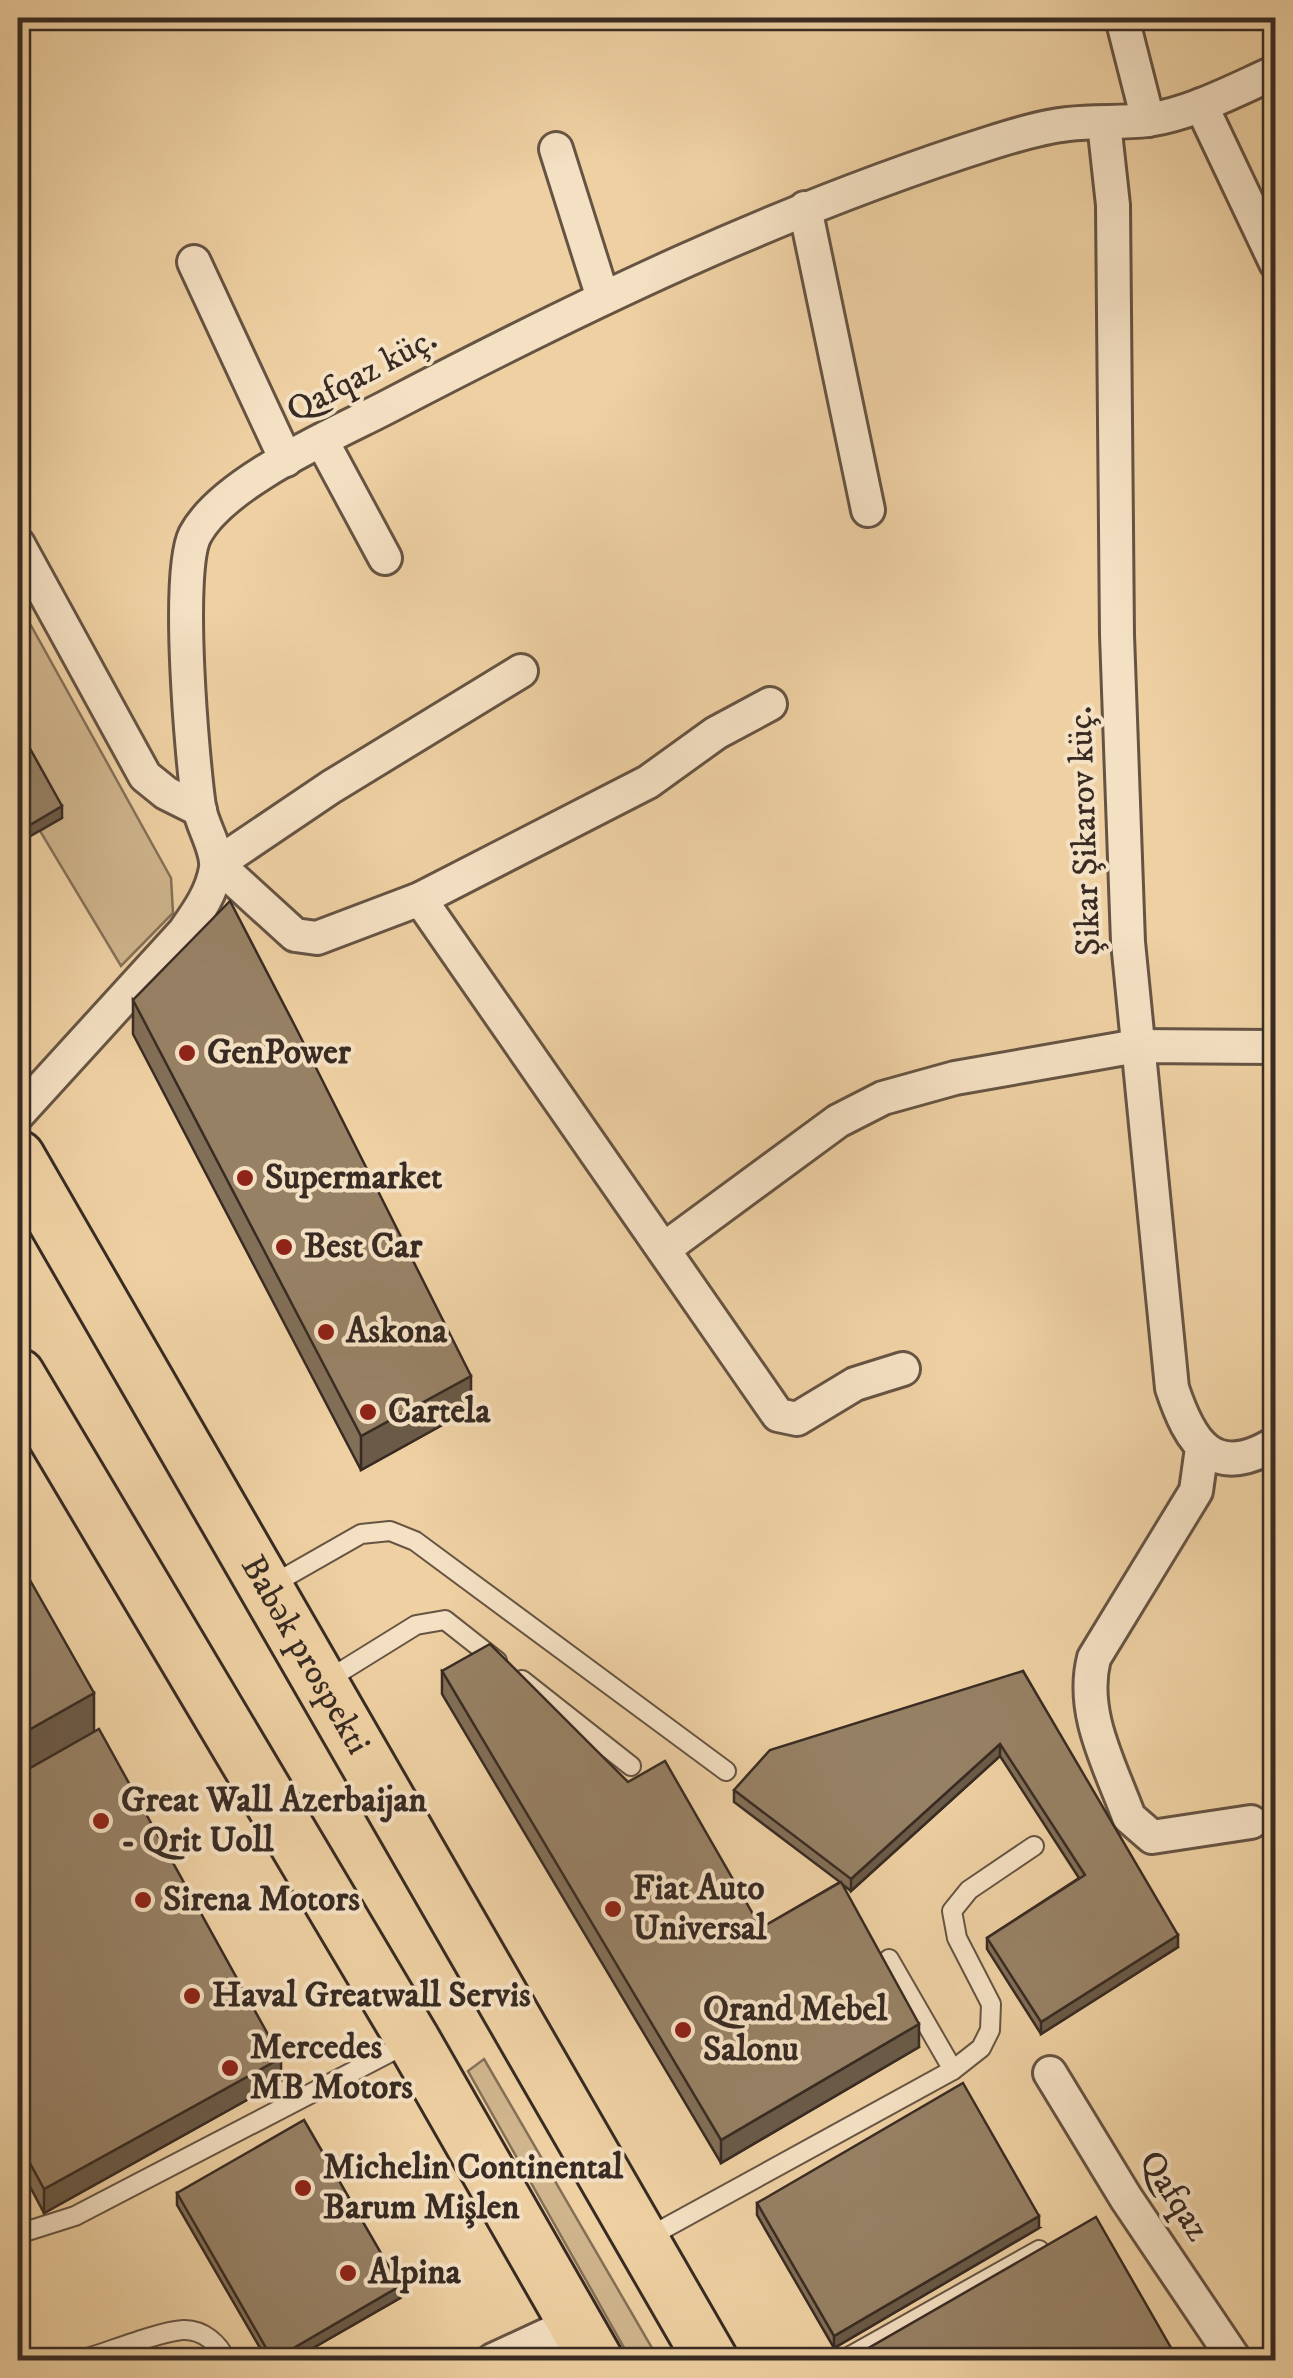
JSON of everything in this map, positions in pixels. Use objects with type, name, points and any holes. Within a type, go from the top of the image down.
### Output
[{"type":"main road","name":"Babək prospekti","points":[[18,1156],[711,2360]]},
{"type":"main road","points":[[18,1375],[412,2040],[584,2342]]},
{"type":"street","points":[[1122,18],[1148,120]]},
{"type":"street","name":"Qafqaz küç.","points":[[217,864],[200,810],[188,648],[187,564],[194,538],[210,514],[238,490],[322,440],[603,298],[804,208],[990,143],[1046,128],[1148,120],[1201,105],[1276,72]]},
{"type":"street","points":[[1201,105],[1276,263]]},
{"type":"street","name":"Şikar Şikarov küç.","points":[[1104,122],[1113,205],[1117,636],[1128,942],[1172,1388],[1184,1424],[1202,1448]]},
{"type":"street","points":[[556,148],[603,298]]},
{"type":"street","points":[[804,208],[868,510]]},
{"type":"street","points":[[194,262],[286,460]]},
{"type":"street","points":[[322,440],[385,558]]},
{"type":"street","points":[[18,544],[145,776],[166,793],[200,810]]},
{"type":"street","points":[[18,1114],[184,932],[206,902],[217,864],[332,787],[521,672]]},
{"type":"street","points":[[217,864],[295,935],[317,938],[420,899],[648,782],[716,733],[770,704]]},
{"type":"street","points":[[420,899],[778,1416],[797,1419],[855,1384],[902,1368]]},
{"type":"street","points":[[664,1249],[838,1121],[884,1098],[955,1078],[1136,1046],[1276,1047]]},
{"type":"street","points":[[1251,1822],[1152,1837],[1141,1831],[1128,1817],[1090,1710],[1088,1682],[1094,1658],[1196,1491],[1202,1448],[1230,1458],[1276,1443]]},
{"type":"street","name":"Qafqaz","points":[[1050,2073],[1126,2198],[1235,2360]]},
{"type":"street","points":[[494,2360],[584,2342]]},
{"type":"lane","points":[[268,1587],[361,1534],[390,1530],[414,1542],[726,1771]]},
{"type":"lane","points":[[322,1682],[416,1625],[445,1620],[632,1766]]},
{"type":"lane","points":[[640,2242],[953,2070],[981,2048],[990,2030],[991,2004],[957,1938],[952,1911],[969,1890],[1034,1846]]},
{"type":"lane","points":[[890,1959],[953,2070]]},
{"type":"lane","points":[[18,2234],[76,2216],[412,2040]]},
{"type":"lane","points":[[843,2360],[1039,2250]]},
{"type":"lane","points":[[81,2360],[184,2330],[201,2334],[220,2346],[226,2360]]},
{"type":"shaded area","points":[[18,602],[171,878],[173,913],[121,966],[40,831],[62,817],[18,738]]},
{"type":"shaded area","points":[[484,2059],[659,2360],[631,2360],[468,2071]]},
{"type":"building","points":[[18,727],[62,806],[18,832]]},
{"type":"building","points":[[230,901],[471,1376],[361,1436],[133,1000]]},
{"type":"building","points":[[18,1559],[94,1693],[18,1736]]},
{"type":"building","points":[[490,1644],[628,1782],[665,1761],[761,1928],[841,1882],[919,2024],[721,2140],[442,1671]]},
{"type":"building","points":[[1023,1671],[1178,1935],[1041,2022],[987,1938],[1085,1875],[1000,1744],[851,1879],[734,1790],[770,1750]]},
{"type":"building","points":[[99,1729],[281,2058],[44,2189],[18,2141],[18,1775]]},
{"type":"building","points":[[963,2083],[1039,2216],[834,2336],[757,2203]]},
{"type":"building","points":[[304,2120],[400,2286],[273,2360],[177,2193]]},
{"type":"building","points":[[1096,2217],[1178,2360],[853,2357]]},
{"type":"place","name":"GenPower","points":[[187,1053]]},
{"type":"place","name":"Supermarket","points":[[245,1178]]},
{"type":"place","name":"Best Car","points":[[284,1247]]},
{"type":"place","name":"Askona","points":[[326,1332]]},
{"type":"place","name":"Cartela","points":[[368,1412]]},
{"type":"place","name":"Great Wall Azerbaijan - Qrit Uoll","points":[[101,1821]]},
{"type":"place","name":"Sirena Motors","points":[[143,1900]]},
{"type":"place","name":"Fiat Auto Universal","points":[[613,1909]]},
{"type":"place","name":"Haval Greatwall Servis","points":[[192,1996]]},
{"type":"place","name":"Qrand Mebel Salonu","points":[[683,2030]]},
{"type":"place","name":"Mercedes MB Motors","points":[[230,2068]]},
{"type":"place","name":"Michelin Continental Barum Mişlen","points":[[303,2188]]},
{"type":"place","name":"Alpina","points":[[348,2273]]}]
